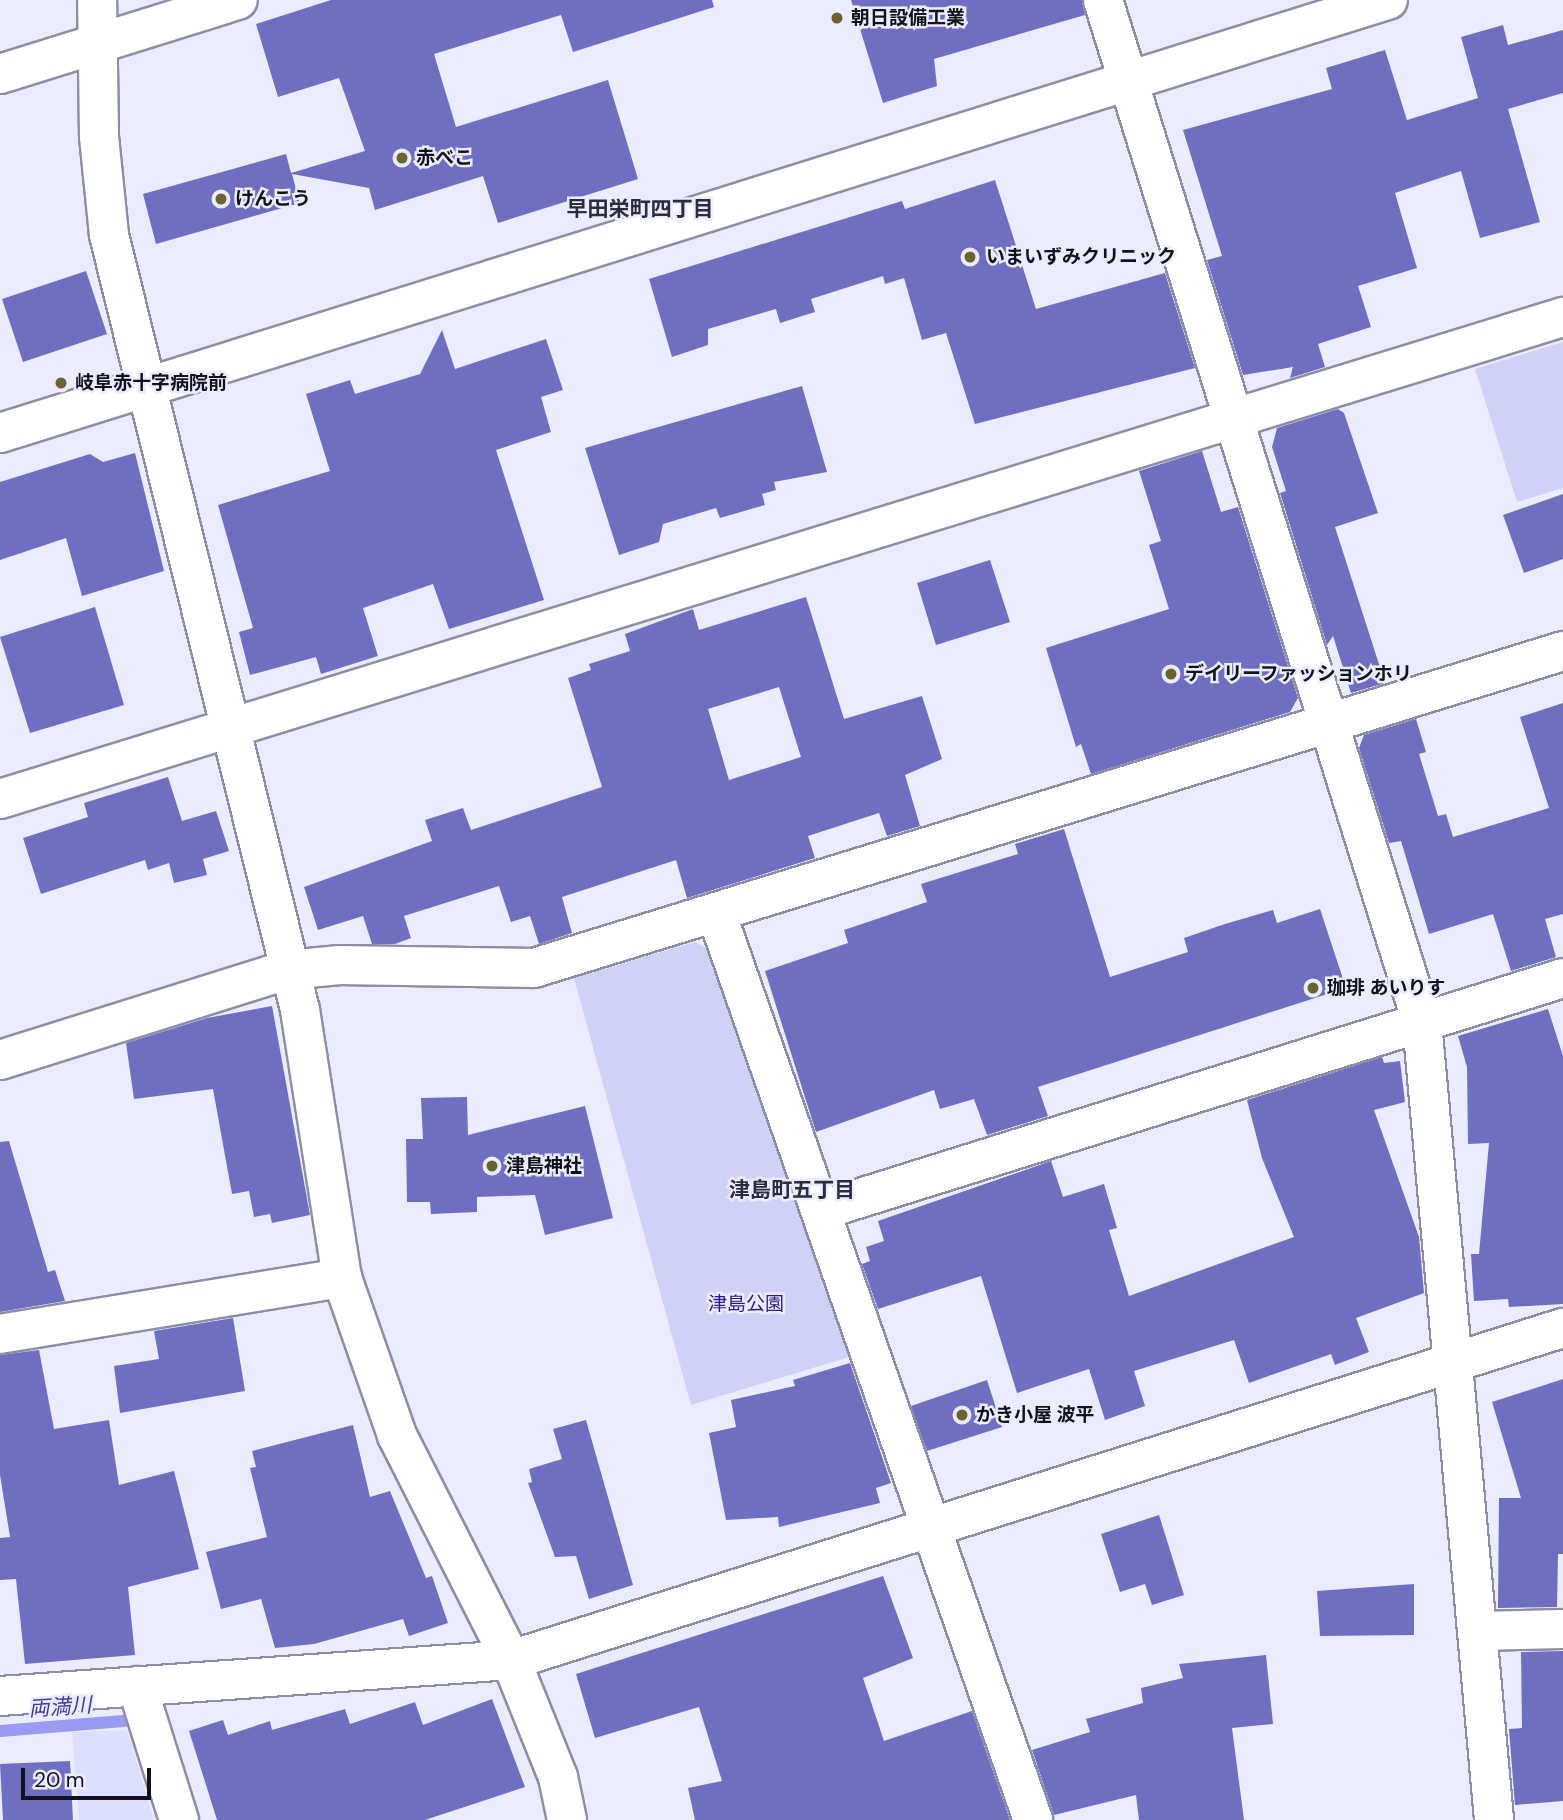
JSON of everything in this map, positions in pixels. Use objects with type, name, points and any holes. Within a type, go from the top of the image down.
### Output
[{"type":"street","points":[[97,0],[96,43],[109,235],[142,387],[300,1010],[342,1278],[397,1435],[511,1660],[558,1777],[567,1820]]},
{"type":"street","points":[[0,74],[237,0]]},
{"type":"street","points":[[1103,0],[1230,418],[1422,1021],[1456,1360],[1494,1820]]},
{"type":"street","points":[[0,433],[1388,0]]},
{"type":"street","points":[[0,799],[1563,317]]},
{"type":"street","points":[[0,1060],[288,970],[340,965],[534,968],[717,915],[1563,651]]},
{"type":"street","points":[[717,915],[934,1525],[1033,1820]]},
{"type":"street","points":[[822,1210],[1422,1021],[1561,986]]},
{"type":"street","points":[[0,1334],[342,1278]]},
{"type":"street","points":[[0,1696],[511,1660],[1563,1328]]},
{"type":"street","points":[[1477,1631],[1563,1629]]},
{"type":"street","points":[[137,1686],[179,1820]]},
{"type":"shaded area","points":[[127,1730],[154,1820],[79,1820],[72,1732]]},
{"type":"green space","points":[[1563,342],[1563,488],[1517,502],[1475,369]]},
{"type":"green space","name":"津島公園","points":[[695,942],[708,949],[849,1357],[691,1405],[574,978]]},
{"type":"building","points":[[331,0],[712,0],[714,7],[573,52],[561,15],[434,54],[456,127],[608,80],[638,179],[498,223],[483,176],[375,210],[369,188],[292,174],[300,203],[156,244],[143,194],[286,154],[291,173],[365,151],[339,78],[278,97],[256,24]]},
{"type":"building","points":[[851,0],[1082,0],[1085,15],[934,59],[937,86],[883,103]]},
{"type":"building","points":[[1503,25],[1508,45],[1563,30],[1563,93],[1508,109],[1540,222],[1480,238],[1461,171],[1395,193],[1417,268],[1358,286],[1371,327],[1318,344],[1325,367],[1290,378],[1293,367],[1243,375],[1207,260],[1222,256],[1183,130],[1332,89],[1326,68],[1385,50],[1407,120],[1478,98],[1461,37]]},
{"type":"building","points":[[995,180],[1036,309],[1165,273],[1195,368],[975,424],[946,333],[922,340],[904,278],[885,284],[883,276],[811,299],[815,312],[780,323],[776,309],[708,329],[708,345],[672,357],[649,279],[902,201],[905,209]]},
{"type":"building","points":[[86,271],[107,334],[23,362],[2,299]]},
{"type":"building","points":[[442,330],[455,369],[546,339],[563,390],[541,397],[551,432],[496,450],[544,600],[449,629],[433,584],[363,608],[378,656],[321,674],[316,657],[250,675],[239,632],[253,628],[218,505],[330,471],[306,394],[350,380],[355,394],[420,374]]},
{"type":"building","points":[[802,386],[827,472],[774,482],[776,490],[762,494],[765,505],[720,518],[716,508],[663,524],[659,542],[619,555],[585,448]]},
{"type":"building","points":[[1338,409],[1344,413],[1378,513],[1335,527],[1385,683],[1351,693],[1333,636],[1327,645],[1280,493],[1286,491],[1272,447],[1277,428]]},
{"type":"building","name":"デイリーファッションホリ","points":[[1202,451],[1221,512],[1238,507],[1298,698],[1290,712],[1091,774],[1081,744],[1076,747],[1046,648],[1169,609],[1149,545],[1161,541],[1139,471]]},
{"type":"building","points":[[135,453],[164,571],[82,596],[66,538],[0,560],[0,482],[90,454],[103,462]]},
{"type":"building","points":[[1563,494],[1563,559],[1524,573],[1503,515]]},
{"type":"building","points":[[990,560],[1010,622],[936,645],[917,583]]},
{"type":"building","points":[[806,597],[844,719],[922,696],[942,759],[905,775],[920,826],[887,836],[879,813],[808,836],[815,858],[687,898],[676,860],[562,897],[572,933],[539,944],[530,916],[511,922],[499,886],[404,916],[411,938],[395,944],[372,944],[363,916],[318,930],[304,887],[432,841],[425,820],[463,808],[471,830],[602,787],[568,678],[591,670],[589,664],[630,651],[625,634],[693,609],[699,630]],"holes":[[[779,687],[801,757],[729,780],[708,709]]]},
{"type":"building","points":[[95,607],[124,705],[30,733],[0,637]]},
{"type":"building","points":[[1563,703],[1563,914],[1545,919],[1556,957],[1511,971],[1493,914],[1429,934],[1401,841],[1389,843],[1359,748],[1364,735],[1416,719],[1426,752],[1419,754],[1438,816],[1446,814],[1453,837],[1549,808],[1520,717]]},
{"type":"building","points":[[168,777],[182,821],[216,811],[229,851],[203,859],[207,875],[174,883],[169,863],[148,870],[145,860],[41,894],[23,838],[88,817],[84,803]]},
{"type":"building","points":[[1064,829],[1110,977],[1188,952],[1184,938],[1225,924],[1273,910],[1277,923],[1320,909],[1346,988],[1038,1087],[1048,1116],[987,1135],[974,1099],[940,1109],[934,1090],[816,1132],[765,971],[848,943],[844,930],[927,902],[921,884],[1018,854],[1015,844]]},
{"type":"building","points":[[272,1006],[310,1215],[272,1223],[270,1214],[254,1217],[249,1191],[232,1194],[213,1089],[134,1099],[126,1043],[207,1018]]},
{"type":"building","points":[[1548,1009],[1563,1056],[1563,1304],[1509,1307],[1508,1299],[1474,1301],[1471,1254],[1479,1254],[1489,1143],[1468,1144],[1467,1067],[1458,1036]]},
{"type":"building","points":[[1382,1057],[1384,1063],[1400,1061],[1405,1102],[1374,1110],[1419,1237],[1424,1293],[1356,1318],[1369,1352],[1335,1365],[1331,1354],[1249,1383],[1234,1340],[1134,1371],[1145,1406],[1105,1420],[1089,1369],[1017,1393],[981,1276],[878,1309],[862,1264],[870,1261],[866,1247],[884,1241],[878,1221],[1051,1161],[1063,1197],[1104,1184],[1117,1228],[1109,1230],[1129,1296],[1294,1237],[1262,1158],[1247,1100]]},
{"type":"building","points":[[467,1097],[468,1135],[585,1106],[613,1218],[545,1235],[535,1195],[477,1197],[477,1212],[431,1214],[430,1202],[407,1202],[406,1139],[423,1139],[421,1098]]},
{"type":"building","points":[[9,1141],[48,1272],[55,1270],[65,1301],[0,1312],[0,1142]]},
{"type":"building","points":[[233,1318],[245,1391],[120,1413],[114,1366],[159,1359],[154,1331]]},
{"type":"building","points":[[39,1350],[54,1429],[109,1420],[119,1485],[174,1471],[199,1569],[128,1587],[135,1655],[25,1664],[16,1579],[0,1580],[0,1538],[10,1537],[0,1475],[0,1355]]},
{"type":"building","points":[[850,1363],[891,1483],[876,1488],[880,1503],[779,1527],[778,1517],[726,1520],[709,1433],[736,1427],[731,1400],[795,1386],[793,1380]]},
{"type":"building","points":[[1563,1379],[1563,1554],[1558,1554],[1557,1607],[1498,1608],[1499,1498],[1521,1498],[1492,1402]]},
{"type":"building","name":"かき小屋 波平","points":[[987,1380],[1002,1427],[927,1451],[911,1406]]},
{"type":"building","points":[[586,1420],[633,1585],[589,1599],[576,1556],[555,1557],[528,1483],[532,1482],[529,1469],[562,1459],[553,1429]]},
{"type":"building","points":[[353,1425],[370,1497],[390,1491],[426,1578],[432,1576],[448,1623],[409,1636],[403,1619],[314,1644],[275,1648],[261,1599],[221,1609],[206,1552],[267,1537],[250,1468],[256,1467],[252,1451]]},
{"type":"building","points":[[1159,1515],[1184,1595],[1152,1605],[1145,1584],[1120,1592],[1101,1534]]},
{"type":"building","points":[[883,1576],[913,1658],[863,1678],[884,1741],[972,1711],[1010,1820],[695,1820],[688,1788],[722,1781],[699,1707],[595,1738],[576,1674]]},
{"type":"building","points":[[1414,1584],[1414,1635],[1320,1636],[1317,1591]]},
{"type":"building","points":[[1563,1651],[1563,1801],[1515,1805],[1509,1729],[1522,1728],[1521,1652]]},
{"type":"building","points":[[1266,1655],[1273,1724],[1232,1728],[1244,1820],[1139,1820],[1136,1795],[1054,1815],[1032,1750],[1090,1732],[1086,1719],[1143,1703],[1141,1688],[1183,1678],[1179,1664]]},
{"type":"building","points":[[492,1699],[525,1787],[425,1820],[217,1820],[189,1731],[223,1720],[228,1735],[270,1721],[272,1730],[345,1709],[350,1724],[415,1702],[423,1725]]},
{"type":"building","points":[[70,1761],[73,1820],[3,1820],[0,1764]]},
{"type":"waterway","name":"両満川","points":[[0,1731],[124,1721]]},
{"type":"place","name":"朝日設備工業","points":[[837,18]]},
{"type":"place","name":"赤べこ","points":[[402,158]]},
{"type":"place","name":"けんこう","points":[[221,199]]},
{"type":"place","name":"いまいずみクリニック","points":[[970,257]]},
{"type":"place","name":"岐阜赤十字病院前","points":[[61,383]]},
{"type":"place","name":"デイリーファッションホリ","points":[[1171,674]]},
{"type":"place","name":"珈琲 あいりす","points":[[1313,988]]},
{"type":"place","name":"津島神社","points":[[492,1166]]},
{"type":"place","name":"かき小屋 波平","points":[[962,1415]]},
{"type":"district","name":"早田栄町四丁目","points":[[640,209]]},
{"type":"district","name":"津島町五丁目","points":[[792,1190]]}]
